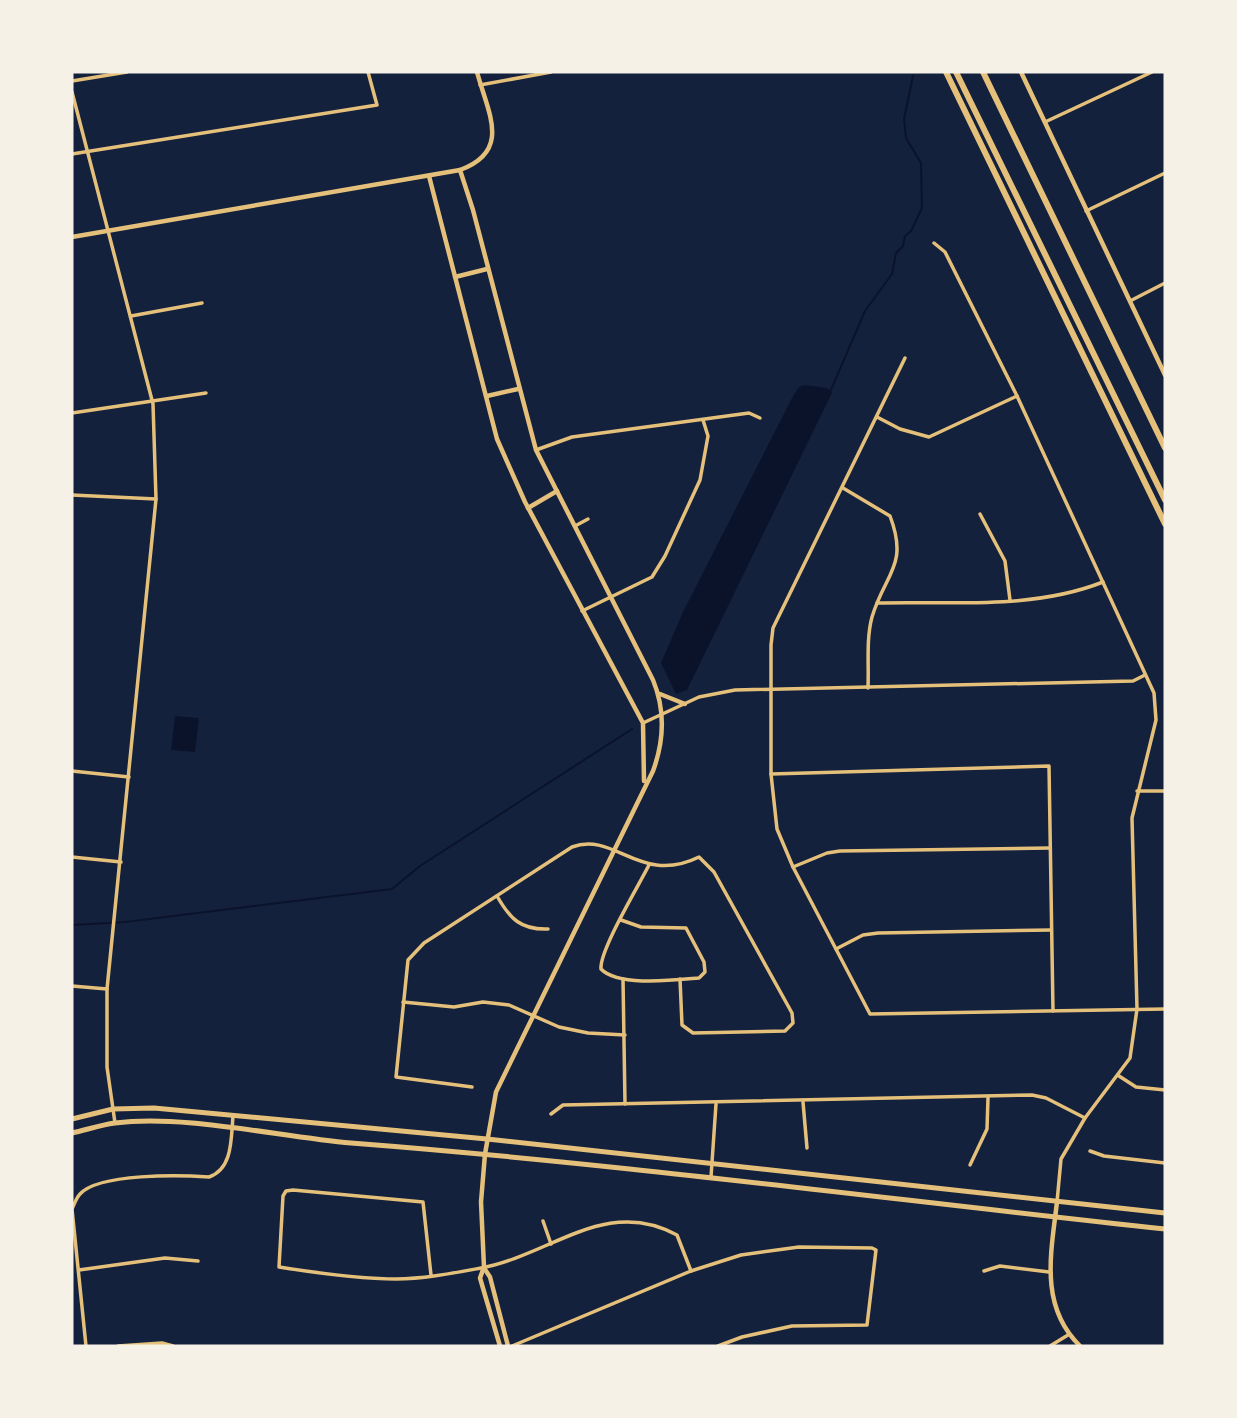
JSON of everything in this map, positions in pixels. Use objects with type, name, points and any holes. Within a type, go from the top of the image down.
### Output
[{"type":"highway","points":[[946,72],[1165,524]]},
{"type":"highway","points":[[956,72],[1165,500]]},
{"type":"highway","points":[[983,72],[1165,448]]},
{"type":"main road","points":[[72,1119],[113,1109],[154,1108],[487,1139],[712,1166],[1165,1213]]},
{"type":"main road","points":[[72,1133],[115,1123],[183,1124],[485,1154],[1165,1229]]},
{"type":"street","points":[[72,81],[127,72]]},
{"type":"street","points":[[72,153],[377,105],[368,72]]},
{"type":"street","points":[[72,237],[460,170],[482,160],[492,143],[492,129],[477,72]]},
{"type":"street","points":[[480,85],[551,72]]},
{"type":"street","points":[[1021,72],[1165,374]]},
{"type":"street","points":[[1045,122],[1153,72]]},
{"type":"street","points":[[72,92],[153,404],[156,499],[107,989],[107,1067],[115,1123]]},
{"type":"street","points":[[460,170],[536,450],[659,694],[663,715],[656,764],[496,1092],[485,1154],[481,1202],[484,1267],[480,1278],[500,1346]]},
{"type":"street","points":[[1086,211],[1165,173]]},
{"type":"street","points":[[429,176],[497,439],[528,508],[643,723],[644,785]]},
{"type":"street","points":[[934,243],[945,252],[1017,396],[1154,693],[1156,720],[1132,818],[1137,1009],[1130,1058],[1085,1118],[1062,1159],[1055,1217],[1049,1272],[1053,1302],[1068,1335],[1080,1346]]},
{"type":"street","points":[[455,277],[487,270]]},
{"type":"street","points":[[1130,301],[1165,283]]},
{"type":"street","points":[[131,316],[202,303]]},
{"type":"street","points":[[905,358],[773,628],[771,774],[777,829],[793,867],[870,1014],[1165,1009]]},
{"type":"street","points":[[487,396],[518,389]]},
{"type":"street","points":[[72,413],[153,404],[206,393]]},
{"type":"street","points":[[877,416],[900,429],[929,437],[1017,396]]},
{"type":"street","points":[[536,450],[572,437],[749,413],[760,418]]},
{"type":"street","points":[[582,611],[652,577],[665,556],[701,480],[708,436],[703,419]]},
{"type":"street","points":[[843,488],[890,516],[895,530],[898,556],[872,620],[868,688]]},
{"type":"street","points":[[528,508],[558,491]]},
{"type":"street","points":[[72,495],[156,499]]},
{"type":"street","points":[[980,514],[1004,561],[1010,600]]},
{"type":"street","points":[[576,526],[588,519]]},
{"type":"street","points":[[877,603],[1010,600],[1073,594],[1103,582]]},
{"type":"street","points":[[643,723],[711,693],[771,689],[1133,681],[1145,675]]},
{"type":"street","points":[[659,694],[685,704]]},
{"type":"street","points":[[771,774],[1049,766],[1054,1011]]},
{"type":"street","points":[[72,771],[129,777]]},
{"type":"street","points":[[1137,790],[1165,792]]},
{"type":"street","points":[[472,1087],[396,1077],[408,960],[424,943],[579,844],[596,844],[662,868],[682,866],[699,857],[714,872],[792,1013],[793,1023],[785,1031],[693,1033],[682,1025],[680,979]]},
{"type":"street","points":[[793,867],[827,853],[840,851],[1051,848]]},
{"type":"street","points":[[72,857],[121,862]]},
{"type":"street","points":[[621,920],[641,927],[685,928],[704,962],[705,972],[699,978],[623,979],[604,972],[600,965],[621,920],[649,865]]},
{"type":"street","points":[[497,896],[512,920],[521,926],[548,929]]},
{"type":"street","points":[[836,949],[863,935],[878,933],[1052,930]]},
{"type":"street","points":[[623,979],[625,1104]]},
{"type":"street","points":[[72,986],[107,989]]},
{"type":"street","points":[[403,1002],[454,1007],[483,1002],[509,1004],[559,1027],[588,1033],[625,1035]]},
{"type":"street","points":[[1119,1076],[1136,1087],[1165,1090]]},
{"type":"street","points":[[551,1114],[563,1105],[803,1102],[1032,1095],[1046,1098],[1085,1118]]},
{"type":"street","points":[[970,1165],[987,1129],[988,1097]]},
{"type":"street","points":[[803,1102],[807,1148]]},
{"type":"street","points":[[711,1179],[716,1103]]},
{"type":"street","points":[[86,1346],[72,1209],[80,1194],[92,1186],[143,1176],[209,1177],[217,1174],[226,1162],[233,1115]]},
{"type":"street","points":[[1090,1151],[1165,1163]]},
{"type":"street","points":[[431,1275],[423,1202],[293,1190],[286,1191],[283,1196],[279,1267],[396,1279],[431,1275],[484,1267],[613,1220],[656,1223],[677,1235],[691,1271]]},
{"type":"street","points":[[543,1222],[551,1244]]},
{"type":"street","points":[[484,1267],[490,1277],[510,1346],[691,1271],[741,1255],[799,1247],[872,1248],[877,1256],[867,1325],[792,1326],[742,1337],[718,1346]]},
{"type":"street","points":[[79,1270],[165,1258],[198,1261]]},
{"type":"street","points":[[984,1271],[1000,1266],[1049,1272]]},
{"type":"street","points":[[1050,1346],[1068,1335]]},
{"type":"street","points":[[118,1346],[162,1342],[173,1346]]},
{"type":"water","points":[[800,386],[827,388],[832,393],[687,690],[676,694],[661,663],[683,612],[793,396]]},
{"type":"water","points":[[175,716],[199,718],[195,752],[171,750]]},
{"type":"waterway","points":[[830,392],[865,311],[892,274],[896,253],[903,246],[905,236],[911,231],[922,208],[921,163],[906,138],[904,119],[913,76]]},
{"type":"waterway","points":[[72,925],[125,922],[392,889],[420,866],[632,729]]}]
